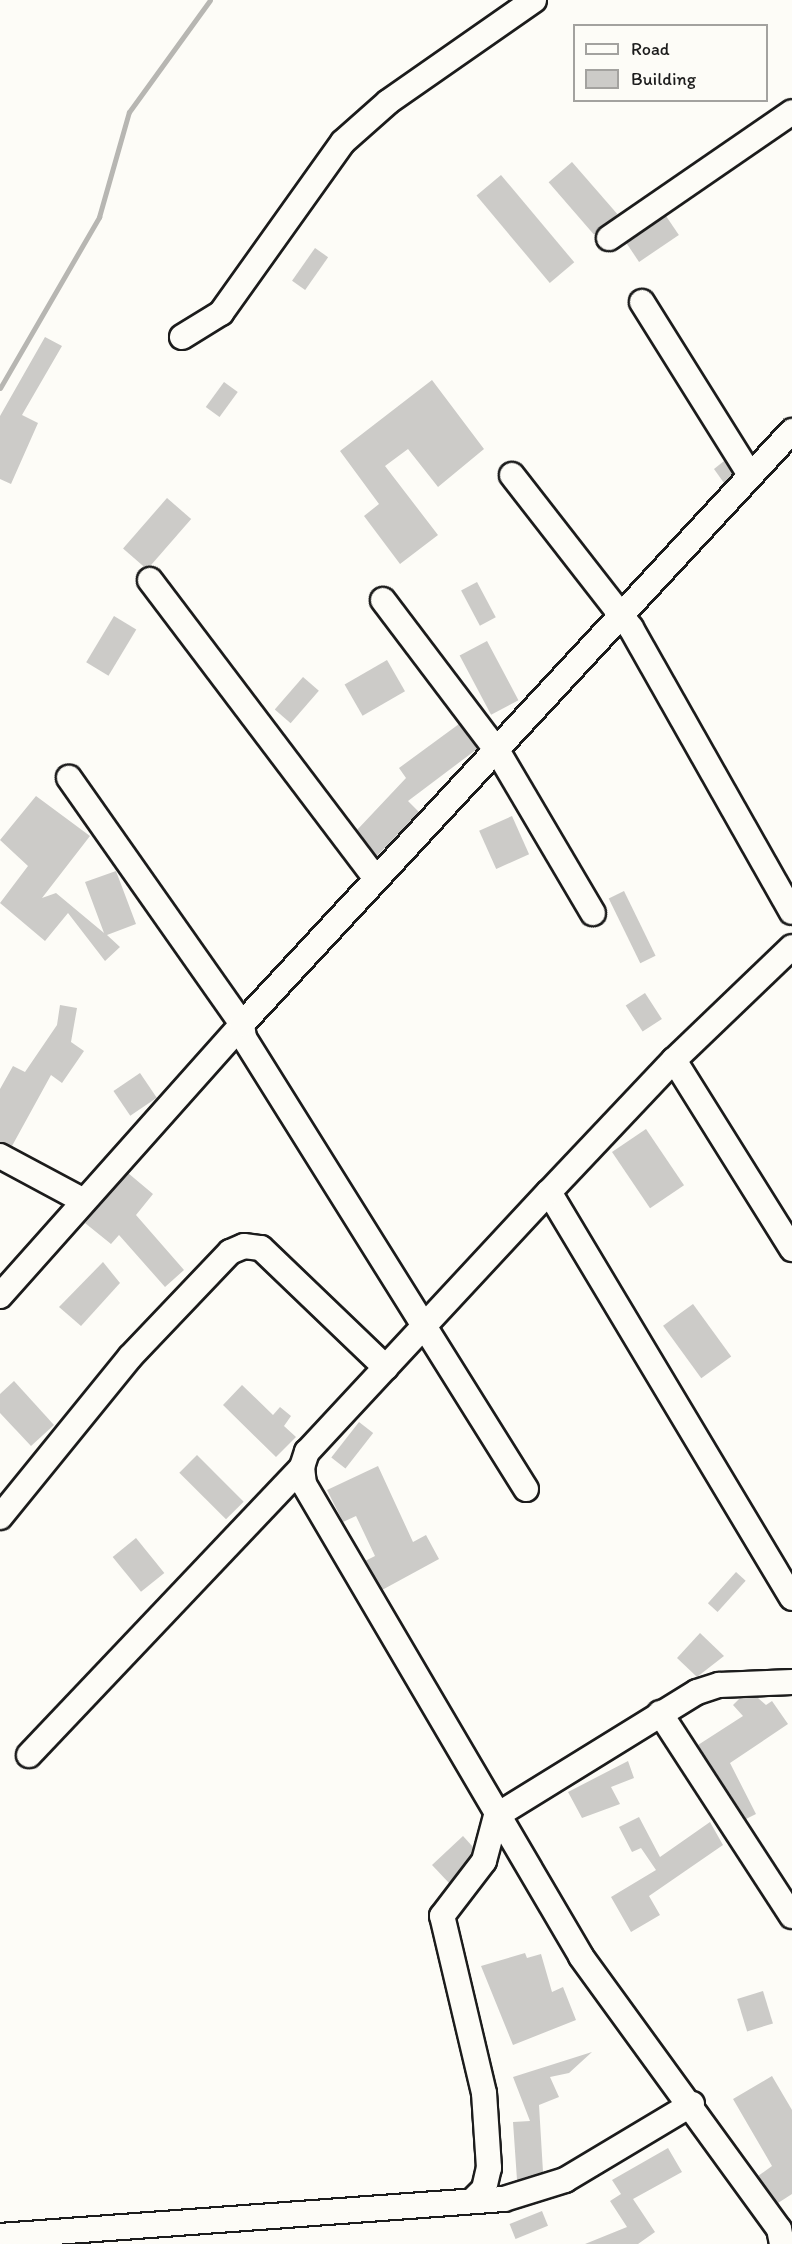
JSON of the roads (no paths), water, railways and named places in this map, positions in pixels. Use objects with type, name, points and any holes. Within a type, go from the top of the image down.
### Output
[{"type":"street","points":[[182,337],[221,314],[343,142],[388,102],[534,0]]},
{"type":"street","points":[[609,238],[792,112]]},
{"type":"street","points":[[642,302],[750,475]]},
{"type":"street","points":[[0,1296],[242,1024],[375,879],[498,752],[792,431]]},
{"type":"street","points":[[512,475],[621,616],[792,912]]},
{"type":"street","points":[[150,580],[375,879]]},
{"type":"street","points":[[383,600],[498,752],[593,913]]},
{"type":"street","points":[[69,778],[242,1024],[244,1038],[526,1489]]},
{"type":"street","points":[[29,1755],[302,1467],[307,1452],[424,1329],[549,1192],[674,1060],[792,947]]},
{"type":"street","points":[[674,1060],[792,1250]]},
{"type":"street","points":[[0,1156],[84,1201]]},
{"type":"street","points":[[549,1192],[792,1598]]},
{"type":"street","points":[[0,1517],[130,1356],[230,1252],[244,1246],[261,1248],[386,1368]]},
{"type":"street","points":[[302,1467],[304,1484],[496,1816],[581,1956],[692,2104],[779,2229],[782,2244]]},
{"type":"street","points":[[472,2201],[484,2188],[489,2168],[484,2093],[442,1916],[484,1861],[496,1816],[660,1713],[719,1685],[792,1682]]},
{"type":"street","points":[[660,1713],[792,1916]]},
{"type":"street","points":[[0,2236],[472,2201],[532,2193],[565,2180],[692,2104]]},
{"type":"waterway","points":[[0,388],[99,217],[129,112],[210,0]]}]
